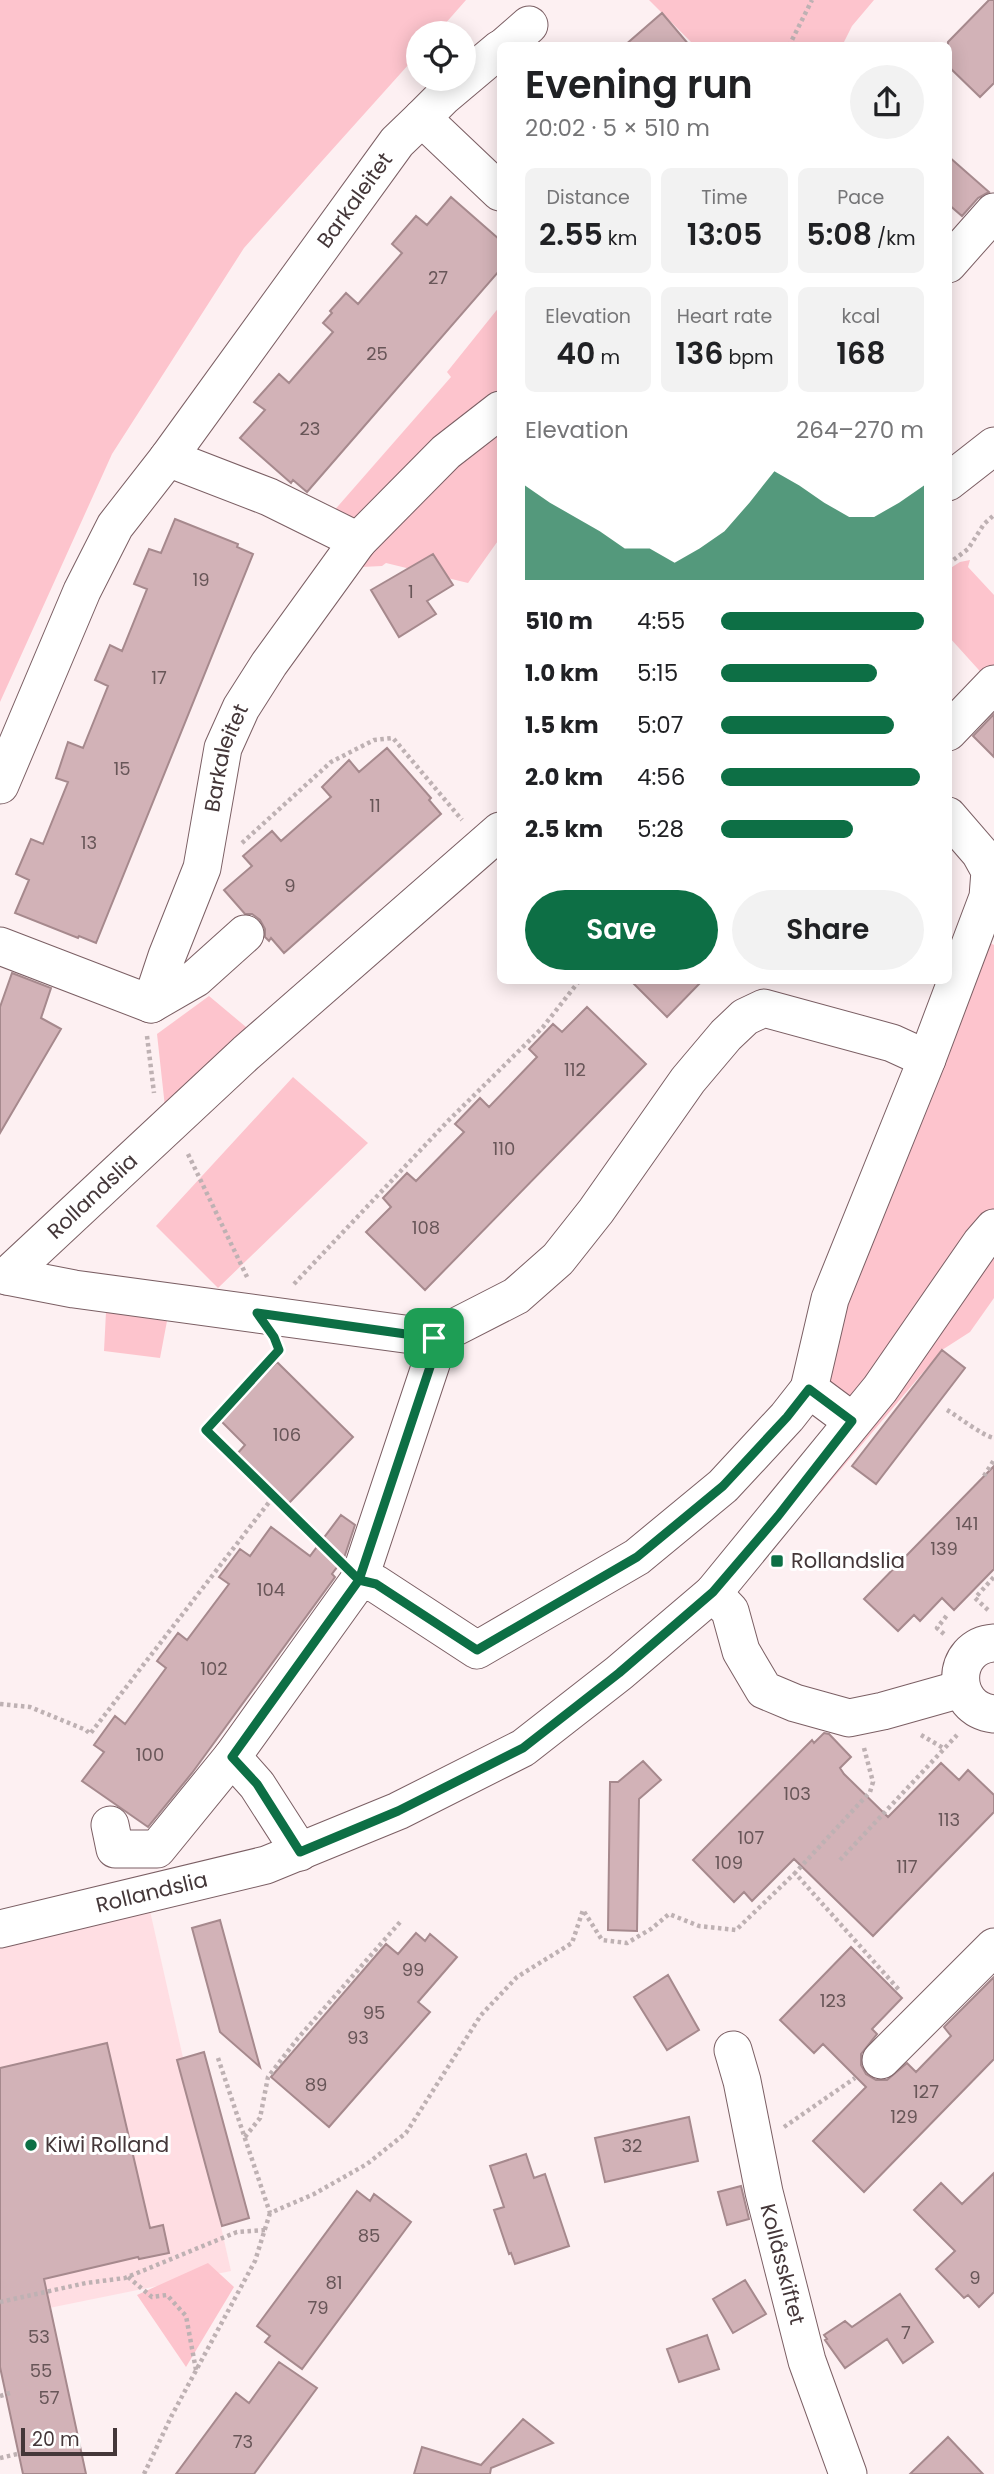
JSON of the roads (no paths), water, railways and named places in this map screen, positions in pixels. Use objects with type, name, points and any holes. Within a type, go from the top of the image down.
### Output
[{"type":"street","name":"Barkaleitet","points":[[0,785],[82,591],[115,526],[168,458],[397,142],[444,96],[497,52]]},
{"type":"street","points":[[422,118],[497,189]]},
{"type":"street","points":[[952,259],[994,212]]},
{"type":"street","name":"Barkaleitet","points":[[151,1004],[202,868],[223,748],[241,708],[269,664],[358,541],[446,452],[497,412]]},
{"type":"street","points":[[952,479],[994,446]]},
{"type":"street","points":[[168,458],[269,498],[358,541]]},
{"type":"street","points":[[952,728],[994,684]]},
{"type":"street","points":[[359,1580],[376,1584],[477,1650],[637,1557],[723,1486],[787,1417],[809,1389],[830,1299],[927,1059],[988,897],[992,870],[952,821]]},
{"type":"street","name":"Rollandslia","points":[[110,1825],[116,1849],[157,1849],[232,1757],[359,1580],[433,1358],[434,1338],[74,1289],[7,1276],[246,1053],[492,838]]},
{"type":"street","points":[[0,946],[151,1004],[196,978],[245,934]]},
{"type":"street","points":[[434,1338],[516,1296],[558,1259],[596,1211],[688,1080],[745,1017],[764,1008],[892,1043],[927,1059]]},
{"type":"street","name":"Rollandslia","points":[[0,1929],[266,1865],[398,1811],[523,1748],[619,1673],[713,1592],[880,1389],[994,1228]]},
{"type":"street","points":[[809,1389],[852,1421]]},
{"type":"street","points":[[713,1592],[730,1611],[741,1651],[764,1690],[795,1703],[849,1718],[883,1711],[977,1704],[960,1677],[962,1665],[968,1655],[978,1647],[994,1643]]},
{"type":"street","points":[[232,1757],[257,1784],[300,1852]]},
{"type":"street","points":[[881,2060],[994,1947]]},
{"type":"street","name":"Kollåsskiftet","points":[[733,2050],[742,2081],[764,2192],[807,2361],[848,2474]]},
{"type":"place","name":"Rollandslia","points":[[777,1561]]},
{"type":"place","name":"Kiwi Rolland","points":[[31,2145]]}]
